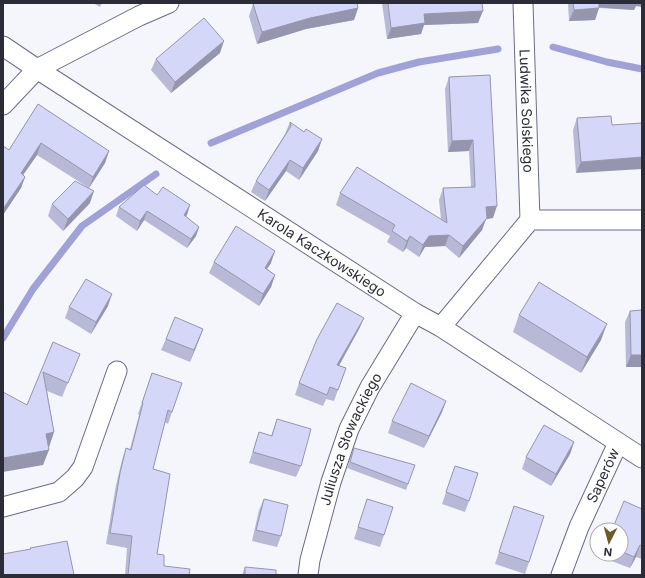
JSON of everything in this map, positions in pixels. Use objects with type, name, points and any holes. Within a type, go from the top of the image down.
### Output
[{"type":"street","points":[[3,105],[37,69],[139,16],[169,3]]},
{"type":"street","name":"Ludwika Solskiego","points":[[523,3],[530,220]]},
{"type":"street","name":"Karola Kaczkowskiego","points":[[3,46],[642,458]]},
{"type":"street","points":[[441,327],[530,220],[642,220]]},
{"type":"street","name":"Juliusza Słowackiego","points":[[308,575],[310,560],[331,482],[349,429],[370,387],[415,313]]},
{"type":"street","points":[[3,507],[59,492],[76,478],[83,467],[117,371]]},
{"type":"street","name":"Saperów","points":[[561,575],[579,527],[618,442]]},
{"type":"building","points":[[357,3],[358,8],[310,18],[262,32],[253,4]]},
{"type":"building","points":[[388,3],[482,3],[483,11],[424,14],[425,23],[391,28]]},
{"type":"building","points":[[573,3],[599,3],[599,8],[574,10]]},
{"type":"building","points":[[204,18],[224,41],[175,82],[156,59]]},
{"type":"building","points":[[490,75],[497,206],[486,207],[487,218],[463,246],[449,235],[429,236],[423,245],[410,236],[407,241],[392,231],[395,225],[340,193],[357,167],[447,223],[443,188],[475,187],[473,140],[452,141],[449,77]]},
{"type":"building","points":[[38,104],[109,151],[93,177],[41,143],[21,173],[25,177],[3,209],[3,146],[9,150]]},
{"type":"building","points":[[611,116],[612,125],[642,123],[642,157],[581,162],[577,118]]},
{"type":"building","points":[[290,122],[304,132],[306,129],[322,139],[303,168],[290,160],[269,190],[256,181],[291,126]]},
{"type":"building","points":[[75,181],[94,191],[68,219],[52,204]]},
{"type":"building","points":[[144,185],[157,195],[163,187],[190,205],[184,215],[199,227],[191,239],[147,211],[140,221],[119,207]]},
{"type":"building","points":[[236,226],[275,251],[265,268],[275,275],[263,294],[214,262]]},
{"type":"building","points":[[86,279],[112,294],[96,322],[69,307]]},
{"type":"building","points":[[539,282],[607,324],[587,357],[519,315]]},
{"type":"building","points":[[337,303],[364,318],[337,365],[346,368],[338,390],[330,387],[327,395],[299,383],[317,339]]},
{"type":"building","points":[[642,310],[642,355],[631,355],[630,311]]},
{"type":"building","points":[[175,317],[203,329],[194,350],[166,339]]},
{"type":"building","points":[[53,342],[80,354],[68,383],[43,372],[54,432],[46,434],[49,450],[3,458],[3,392],[27,405]]},
{"type":"building","points":[[152,373],[182,383],[172,412],[168,410],[153,469],[170,474],[157,554],[164,555],[164,566],[190,569],[189,575],[128,575],[132,536],[110,533],[120,473],[126,448],[131,450],[142,403]]},
{"type":"building","points":[[411,383],[446,401],[429,436],[392,421]]},
{"type":"building","points":[[277,419],[311,429],[301,466],[253,452],[259,432],[272,436]]},
{"type":"building","points":[[544,425],[574,442],[556,474],[526,457]]},
{"type":"building","points":[[354,448],[415,465],[408,484],[350,462]]},
{"type":"building","points":[[455,466],[478,473],[469,501],[446,492]]},
{"type":"building","points":[[264,499],[288,505],[281,536],[256,530]]},
{"type":"building","points":[[367,499],[393,507],[384,535],[358,527]]},
{"type":"building","points":[[624,501],[642,509],[642,546],[640,545],[634,557],[629,555],[629,522],[615,522]]},
{"type":"building","points":[[514,506],[544,516],[529,562],[499,552]]},
{"type":"building","points":[[67,541],[74,575],[3,575],[3,554]]},
{"type":"building","points":[[245,567],[276,570],[276,575],[245,575]]},
{"type":"waterway","points":[[553,47],[607,62],[642,69]]},
{"type":"waterway","points":[[211,143],[378,73],[419,62],[498,49]]},
{"type":"waterway","points":[[3,338],[33,289],[82,226],[156,174]]}]
